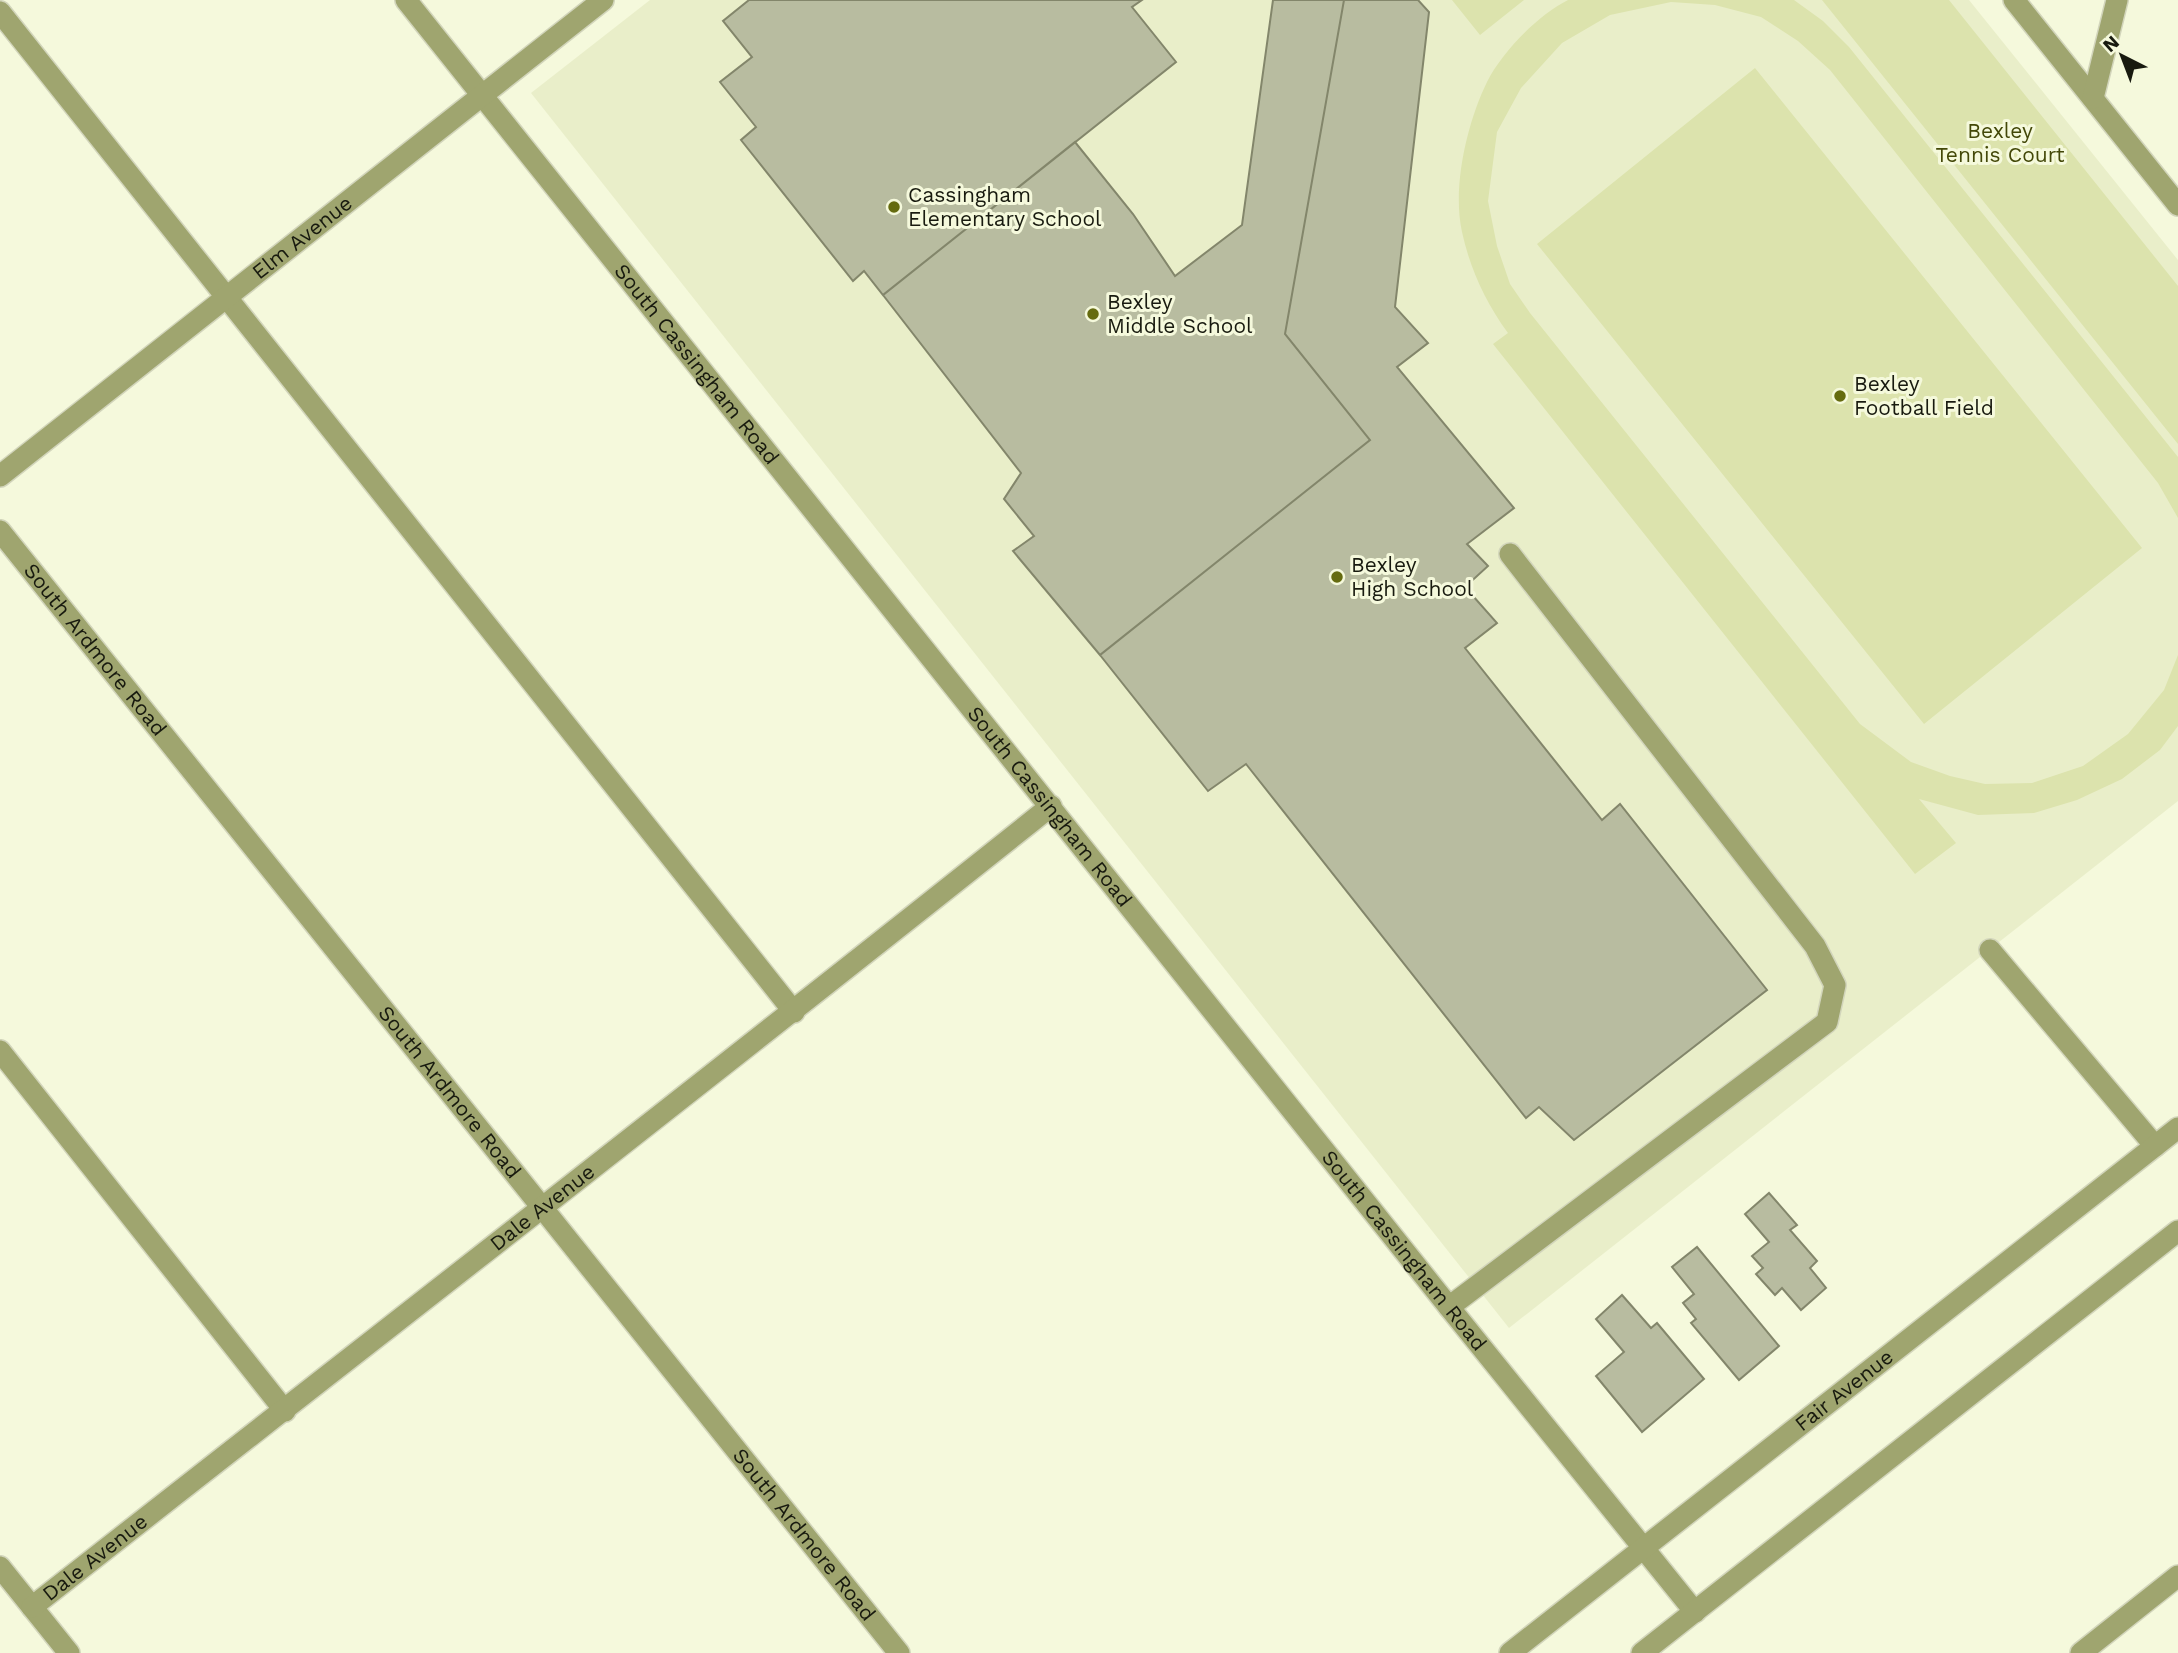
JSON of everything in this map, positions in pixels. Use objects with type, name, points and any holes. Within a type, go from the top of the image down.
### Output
[{"type":"street","name":"South Cassingham Road","points":[[406,0],[1695,1612]]},
{"type":"street","name":"Elm Avenue","points":[[0,476],[603,0]]},
{"type":"street","points":[[2014,0],[2178,205]]},
{"type":"street","points":[[2093,98],[2117,0]]},
{"type":"street","points":[[0,12],[794,1012]]},
{"type":"street","name":"South Ardmore Road","points":[[0,531],[899,1653]]},
{"type":"street","points":[[1449,1307],[1827,1022],[1835,985],[1815,946],[1510,554]]},
{"type":"street","name":"Dale Avenue","points":[[32,1607],[794,1012],[1051,806]]},
{"type":"street","points":[[1990,950],[2155,1146]]},
{"type":"street","points":[[0,1051],[285,1411]]},
{"type":"street","name":"Fair Avenue","points":[[1510,1653],[2178,1128]]},
{"type":"street","points":[[1643,1653],[2178,1231]]},
{"type":"street","points":[[0,1567],[69,1653]]},
{"type":"street","points":[[2081,1653],[2178,1576]]},
{"type":"shaded area","points":[[650,0],[1969,0],[2178,260],[2178,801],[1509,1328],[531,93]]},
{"type":"green space","points":[[1452,0],[1524,0],[1480,35]]},
{"type":"green space","points":[[1568,0],[1794,0],[1823,21],[1849,47],[2178,457],[2178,518],[2158,483],[1830,70],[1798,41],[1761,17],[1715,5],[1671,2],[1610,15],[1562,43],[1521,88],[1497,132],[1488,201],[1497,246],[1510,284],[1530,313],[1860,724],[1911,762],[1950,776],[1985,784],[2032,783],[2083,766],[2128,734],[2164,690],[2178,655],[2178,726],[2160,750],[2122,779],[2077,800],[2034,813],[1978,815],[1919,799],[1956,843],[1915,874],[1493,344],[1508,333],[1480,285],[1465,246],[1459,214],[1463,156],[1473,116],[1494,70],[1511,47],[1533,25]]},
{"type":"green space","name":"Bexley Tennis Court","points":[[1822,0],[1949,0],[2178,286],[2178,444]]},
{"type":"green space","name":"Bexley Football Field","points":[[1755,68],[2142,548],[1924,724],[1537,244]]},
{"type":"building","name":"Cassingham Elementary School","points":[[749,0],[1142,0],[1132,7],[1176,62],[883,295],[864,271],[853,281],[741,140],[756,127],[720,82],[752,57],[723,21]]},
{"type":"building","name":"Bexley Middle School","points":[[1273,0],[1344,0],[1285,334],[1370,440],[1100,655],[1013,551],[1034,536],[1004,499],[1021,473],[883,295],[1075,142],[1133,214],[1175,276],[1242,225]]},
{"type":"building","name":"Bexley High School","points":[[1344,0],[1418,0],[1429,12],[1395,307],[1428,343],[1397,367],[1514,508],[1467,544],[1488,566],[1465,587],[1497,623],[1465,648],[1602,820],[1620,804],[1767,990],[1574,1140],[1539,1107],[1526,1118],[1246,764],[1208,791],[1100,655],[1370,440],[1285,334]]},
{"type":"building","points":[[1769,1193],[1797,1225],[1790,1230],[1817,1261],[1810,1268],[1826,1288],[1801,1310],[1782,1288],[1775,1295],[1756,1274],[1763,1268],[1752,1256],[1769,1242],[1745,1214]]},
{"type":"building","points":[[1697,1247],[1779,1346],[1739,1380],[1691,1323],[1696,1319],[1683,1303],[1694,1294],[1672,1267]]},
{"type":"building","points":[[1622,1295],[1651,1328],[1657,1323],[1704,1379],[1642,1432],[1596,1376],[1624,1352],[1596,1319]]},
{"type":"place","name":"Cassingham Elementary School","points":[[894,207]]},
{"type":"place","name":"Bexley Middle School","points":[[1093,314]]},
{"type":"place","name":"Bexley Football Field","points":[[1840,396]]},
{"type":"place","name":"Bexley High School","points":[[1337,577]]}]
